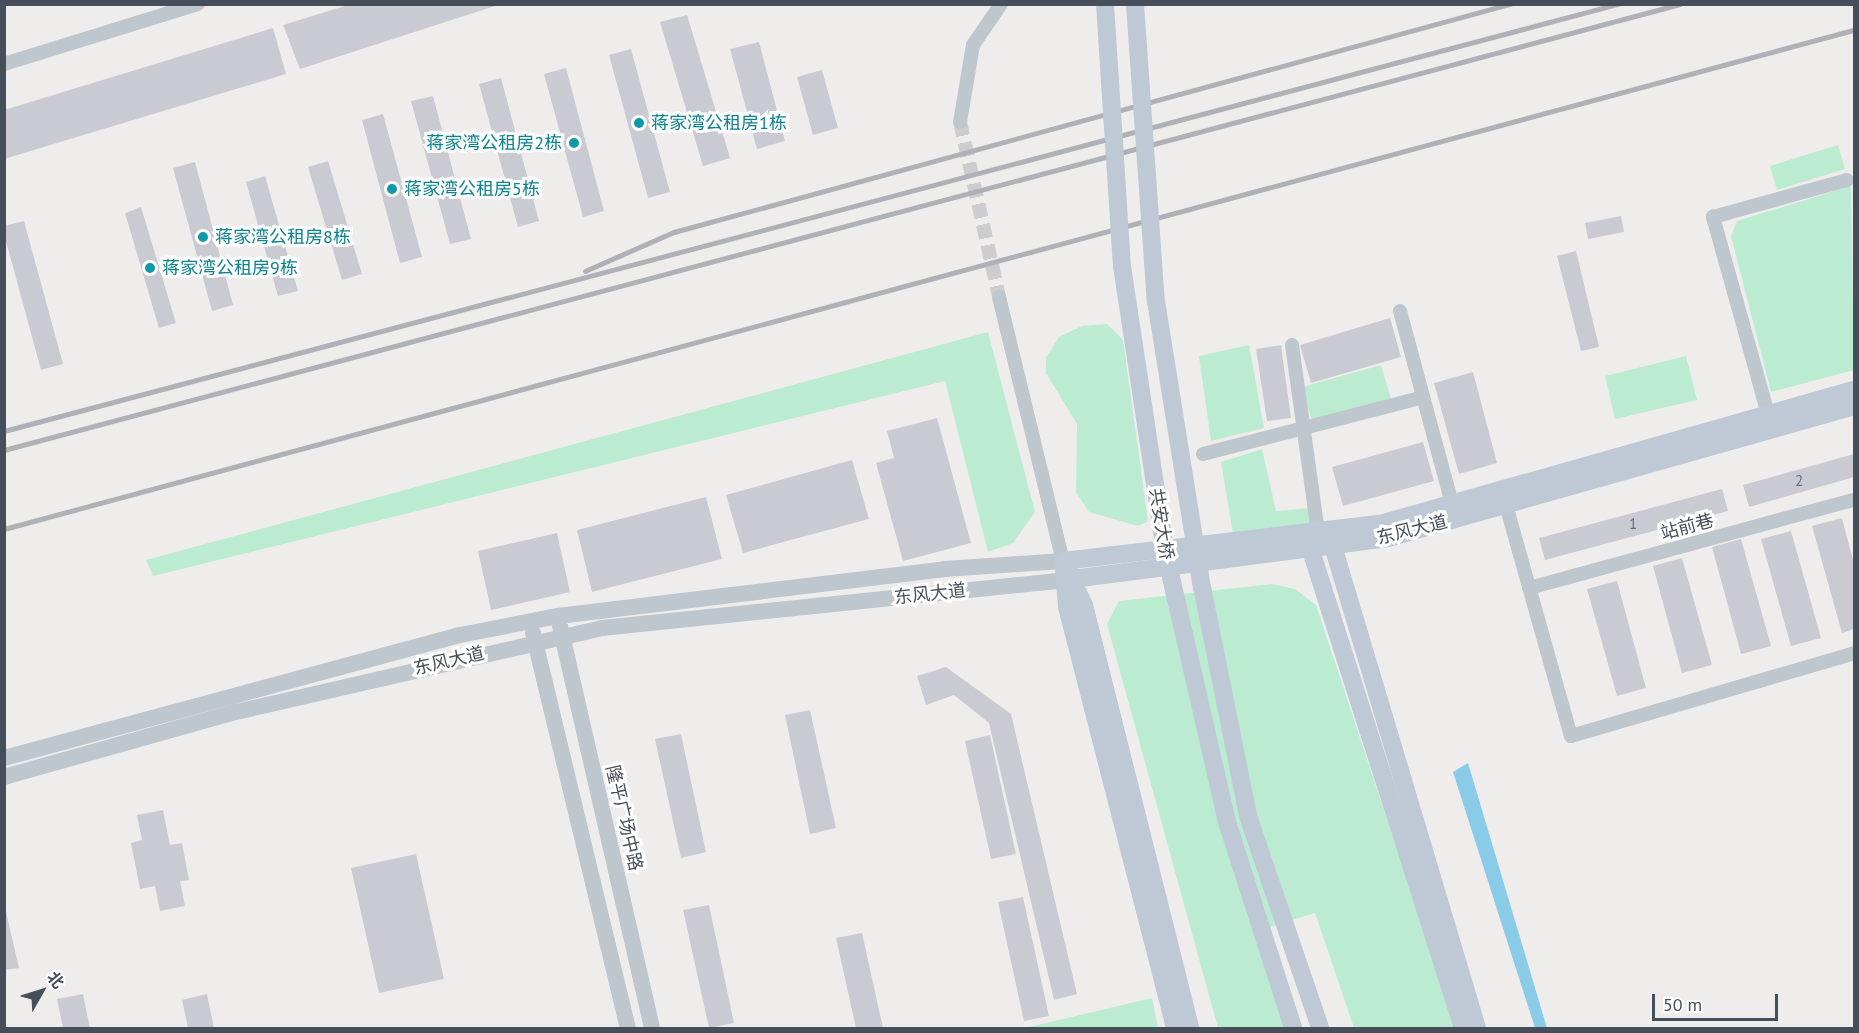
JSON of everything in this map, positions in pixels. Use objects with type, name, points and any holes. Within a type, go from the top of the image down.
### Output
[{"type":"main road","name":"共安大桥","points":[[1105,4],[1122,266],[1164,551],[1228,825],[1293,1029]]},
{"type":"main road","name":"共安大桥","points":[[1135,4],[1156,302],[1202,587],[1248,816],[1320,1029]]},
{"type":"main road","points":[[1175,1029],[1063,561],[1319,538],[1380,524],[1854,390]]},
{"type":"main road","name":"东风大道","points":[[1069,580],[1319,538],[1388,538],[1854,406]]},
{"type":"main road","points":[[1319,538],[1463,1029]]},
{"type":"main road","points":[[1319,538],[1477,1029]]},
{"type":"main road","points":[[1069,580],[1084,605],[1190,1029]]},
{"type":"street","points":[[4,64],[198,4]]},
{"type":"street","points":[[960,122],[973,45],[1001,4]]},
{"type":"street","points":[[1768,414],[1713,217],[1847,180]]},
{"type":"street","points":[[999,297],[1063,561]]},
{"type":"street","points":[[1400,311],[1452,504]]},
{"type":"street","points":[[1292,345],[1319,538]]},
{"type":"street","points":[[1203,454],[1423,397]]},
{"type":"street","name":"站前巷","points":[[1529,588],[1854,500]]},
{"type":"street","points":[[1506,505],[1571,736],[1854,652]]},
{"type":"street","name":"东风大道","points":[[4,758],[459,635],[558,616],[945,569],[1063,561]]},
{"type":"street","name":"东风大道","points":[[4,777],[236,712],[563,636],[1069,580]]},
{"type":"street","name":"隆平广场中路","points":[[558,616],[652,1029]]},
{"type":"street","points":[[531,622],[628,1029]]},
{"type":"green space","points":[[1838,145],[1845,169],[1777,190],[1770,166]]},
{"type":"green space","points":[[1851,186],[1854,370],[1771,392],[1731,236],[1737,221]]},
{"type":"green space","points":[[1107,324],[1123,340],[1148,521],[1138,526],[1089,512],[1076,492],[1077,424],[1046,373],[1046,358],[1059,337],[1082,326]]},
{"type":"green space","points":[[988,332],[1035,512],[1013,543],[988,552],[945,381],[153,576],[146,560]]},
{"type":"green space","points":[[1249,345],[1264,428],[1211,441],[1199,356]]},
{"type":"green space","points":[[1686,356],[1697,400],[1615,419],[1605,376]]},
{"type":"green space","points":[[1381,365],[1391,399],[1312,421],[1302,387]]},
{"type":"green space","points":[[1262,449],[1276,511],[1310,508],[1312,524],[1233,534],[1221,462]]},
{"type":"green space","points":[[1272,584],[1295,589],[1316,605],[1456,1028],[1354,1028],[1315,913],[1253,932],[1286,1028],[1218,1028],[1107,624],[1119,601]]},
{"type":"green space","points":[[1152,998],[1158,1028],[1025,1028]]},
{"type":"water","points":[[1468,763],[1547,1028],[1535,1028],[1453,772]]},
{"type":"building","points":[[348,5],[498,5],[300,69],[283,25]]},
{"type":"building","points":[[687,15],[730,158],[703,166],[660,22]]},
{"type":"building","points":[[273,28],[286,74],[4,159],[4,110]]},
{"type":"building","points":[[759,42],[785,141],[757,149],[730,49]]},
{"type":"building","name":"蒋家湾公租房1栋","points":[[631,49],[670,192],[648,198],[609,55]]},
{"type":"building","name":"蒋家湾公租房2栋","points":[[566,68],[604,211],[583,217],[544,74]]},
{"type":"building","points":[[822,70],[838,128],[813,135],[797,77]]},
{"type":"building","points":[[501,78],[539,221],[518,227],[479,84]]},
{"type":"building","points":[[433,96],[471,239],[450,244],[411,101]]},
{"type":"building","name":"蒋家湾公租房5栋","points":[[383,114],[422,257],[400,263],[362,120]]},
{"type":"building","points":[[328,161],[362,274],[342,280],[308,167]]},
{"type":"building","name":"蒋家湾公租房8栋","points":[[195,162],[233,305],[212,311],[173,168]]},
{"type":"building","points":[[265,176],[298,291],[278,296],[246,182]]},
{"type":"building","name":"蒋家湾公租房9栋","points":[[141,207],[176,323],[159,328],[125,213]]},
{"type":"building","points":[[1621,216],[1624,232],[1588,239],[1585,223]]},
{"type":"building","points":[[24,221],[63,364],[41,370],[4,234],[4,226]]},
{"type":"building","points":[[1576,251],[1599,347],[1581,351],[1557,256]]},
{"type":"building","points":[[1390,318],[1401,357],[1311,383],[1300,345]]},
{"type":"building","points":[[1281,345],[1291,418],[1267,421],[1256,349]]},
{"type":"building","points":[[1473,372],[1497,463],[1459,474],[1434,383]]},
{"type":"building","points":[[937,418],[971,543],[903,561],[876,463],[894,458],[887,431]]},
{"type":"building","points":[[1423,442],[1434,481],[1343,506],[1332,467]]},
{"type":"building","points":[[1854,454],[1854,477],[1749,507],[1743,485]]},
{"type":"building","points":[[852,460],[869,519],[743,553],[726,495]]},
{"type":"building","points":[[1722,489],[1728,511],[1545,560],[1539,538]]},
{"type":"building","points":[[706,497],[722,559],[592,592],[577,530]]},
{"type":"building","points":[[1842,518],[1854,564],[1854,629],[1842,633],[1812,526]]},
{"type":"building","points":[[1791,531],[1821,638],[1791,646],[1761,539]]},
{"type":"building","points":[[557,533],[570,592],[491,610],[478,551]]},
{"type":"building","points":[[1741,539],[1771,646],[1741,654],[1712,547]]},
{"type":"building","points":[[1682,558],[1712,665],[1682,673],[1653,566]]},
{"type":"building","points":[[1617,581],[1646,688],[1617,696],[1587,589]]},
{"type":"building","points":[[946,667],[1011,714],[1077,994],[1054,1000],[989,723],[954,695],[926,705],[917,676]]},
{"type":"building","points":[[810,710],[836,828],[810,834],[785,715]]},
{"type":"building","points":[[681,734],[706,852],[681,858],[655,739]]},
{"type":"building","points":[[990,735],[1016,854],[991,859],[965,741]]},
{"type":"building","points":[[163,810],[170,845],[182,843],[189,880],[180,881],[185,906],[160,911],[155,886],[140,889],[131,843],[142,840],[137,815]]},
{"type":"building","points":[[416,854],[444,979],[379,993],[351,868]]},
{"type":"building","points":[[1023,897],[1049,1016],[1024,1021],[998,902]]},
{"type":"building","points":[[4,903],[19,968],[4,970]]},
{"type":"building","points":[[709,905],[734,1023],[709,1028],[683,910]]},
{"type":"building","points":[[862,933],[883,1028],[856,1028],[836,938]]},
{"type":"building","points":[[83,994],[90,1028],[63,1028],[57,999]]},
{"type":"building","points":[[207,994],[214,1028],[188,1028],[182,1000]]},
{"type":"tunnel","points":[[960,122],[999,297]]},
{"type":"railway","points":[[585,271],[674,232],[1510,4]]},
{"type":"railway","points":[[4,431],[1618,4]]},
{"type":"railway","points":[[4,450],[1680,4]]},
{"type":"railway","points":[[4,529],[1854,30]]},
{"type":"place","name":"蒋家湾公租房1栋","points":[[639,123]]},
{"type":"place","name":"蒋家湾公租房2栋","points":[[574,143]]},
{"type":"place","name":"蒋家湾公租房5栋","points":[[392,189]]},
{"type":"place","name":"蒋家湾公租房8栋","points":[[203,237]]},
{"type":"place","name":"蒋家湾公租房9栋","points":[[150,268]]}]
